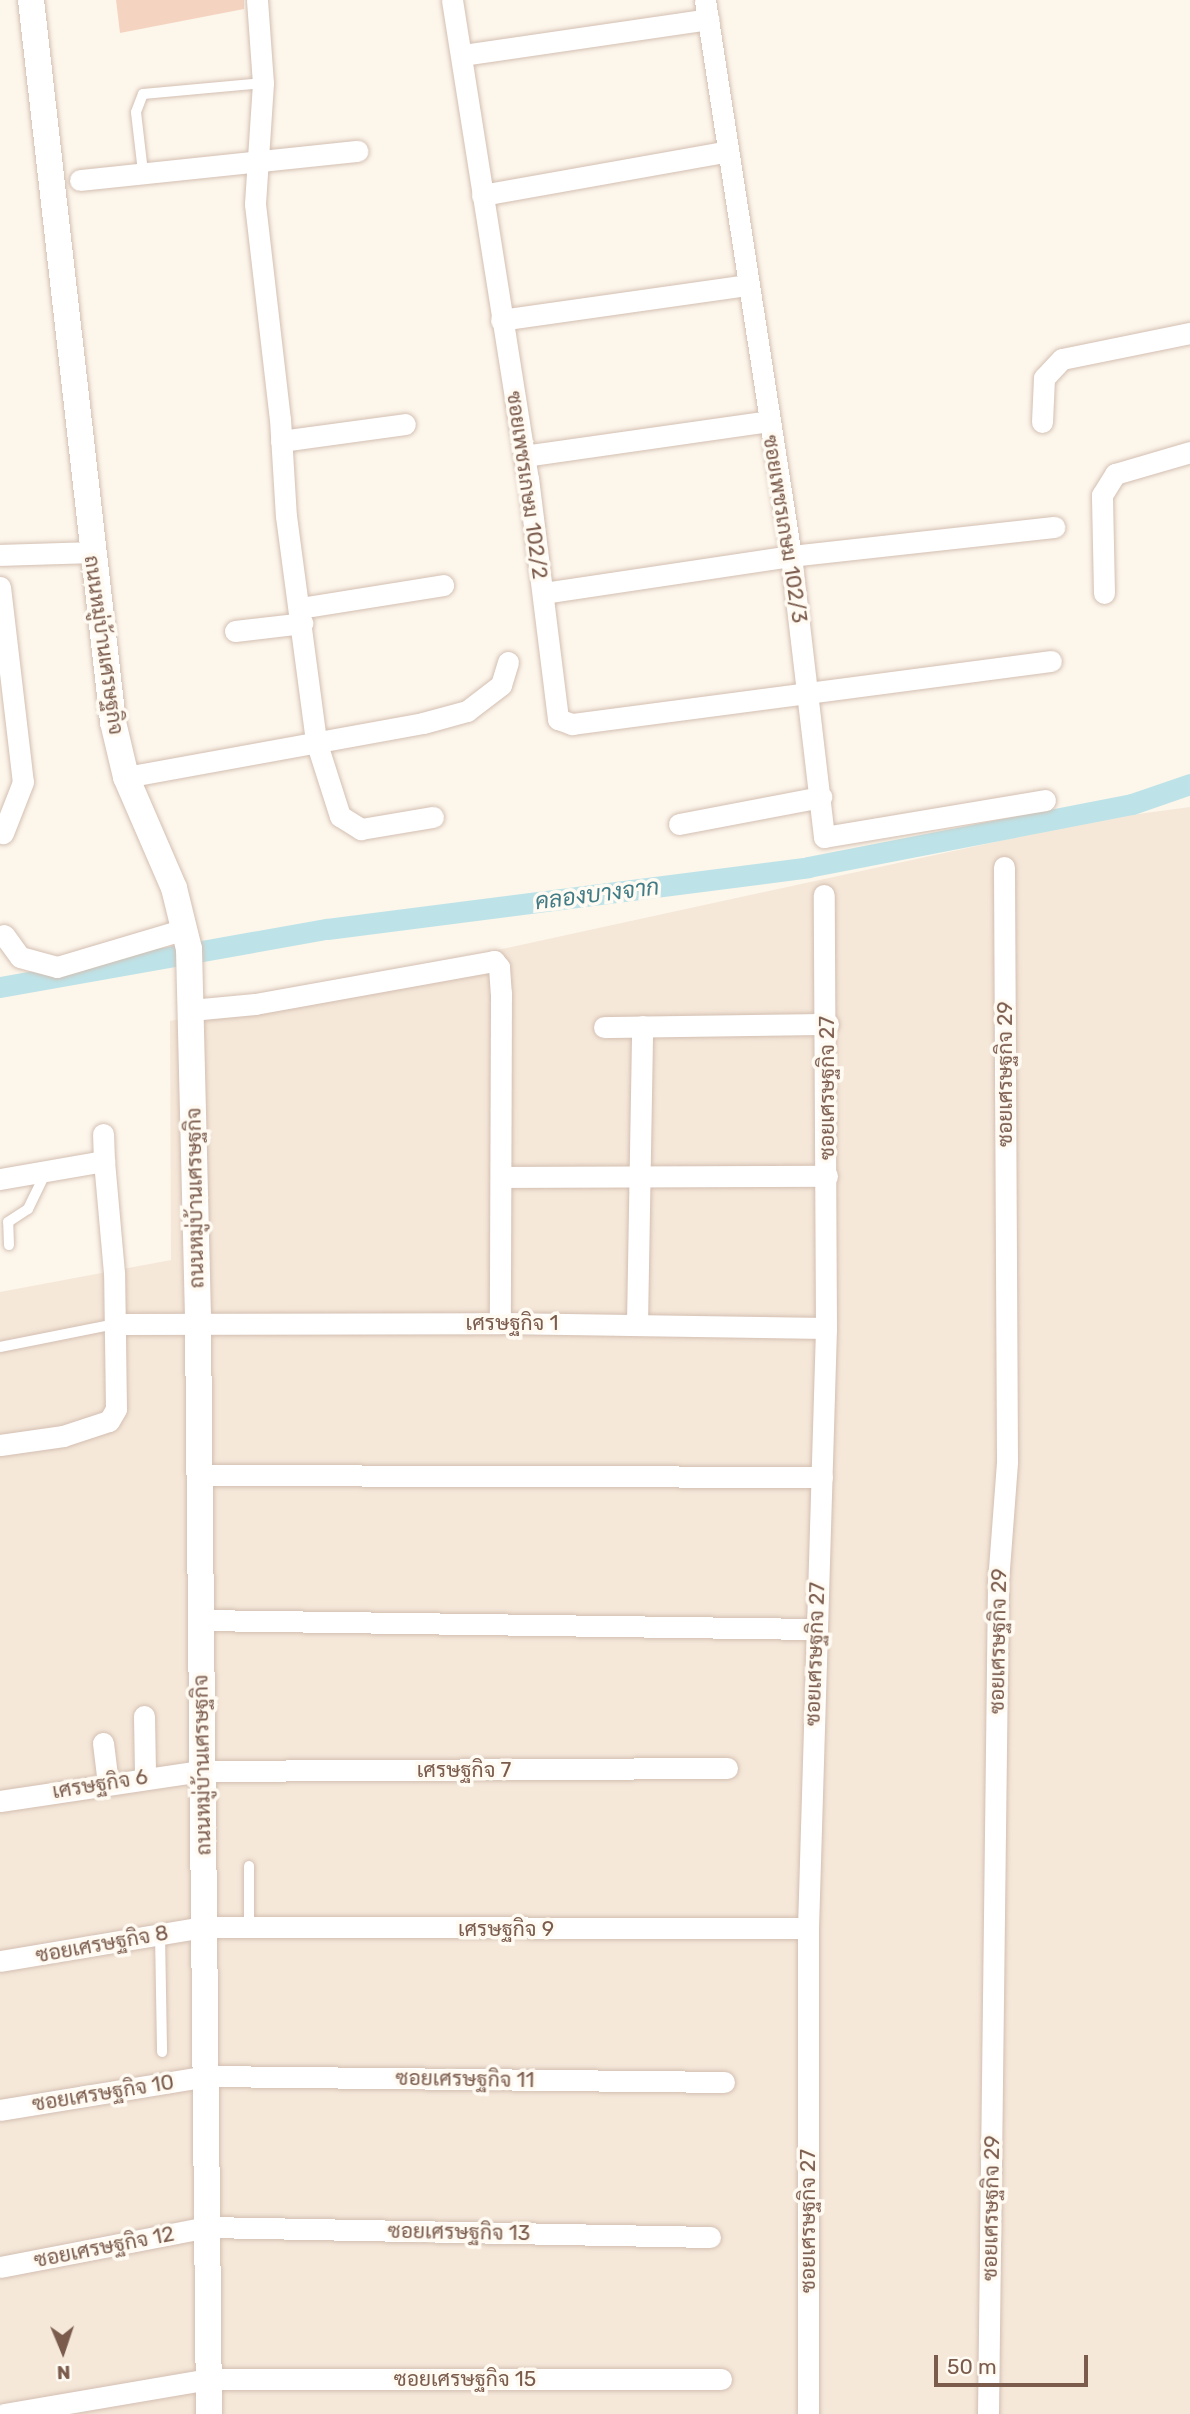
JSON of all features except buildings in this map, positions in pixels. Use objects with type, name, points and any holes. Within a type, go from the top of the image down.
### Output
[{"type":"street","name":"ถนนหมู่บ้านเศรษฐกิจ","points":[[31,0],[91,552],[113,722],[126,777],[174,888],[187,939],[191,1000],[198,1325],[209,2414]]},
{"type":"street","points":[[257,0],[263,82],[256,204],[281,441],[286,516],[302,616],[316,741],[340,816],[361,829],[433,817]]},
{"type":"street","name":"ซอยเพชรเกษม 102/2","points":[[452,0],[524,456],[558,719],[572,724],[809,694]]},
{"type":"street","points":[[462,55],[706,9]]},
{"type":"street","name":"ซอยเพชรเกษม 102/3","points":[[706,9],[791,556],[824,837],[834,838],[1045,800]]},
{"type":"street","points":[[80,180],[258,159],[357,151]]},
{"type":"street","points":[[482,195],[729,151]]},
{"type":"street","points":[[501,320],[747,285]]},
{"type":"street","points":[[1042,422],[1044,378],[1062,359],[1190,333]]},
{"type":"street","points":[[524,456],[769,421]]},
{"type":"street","points":[[281,441],[405,424]]},
{"type":"street","points":[[1104,593],[1102,495],[1115,474],[1190,452]]},
{"type":"street","points":[[543,593],[791,556],[1054,527]]},
{"type":"street","points":[[0,555],[91,552]]},
{"type":"street","points":[[235,631],[443,585]]},
{"type":"street","points":[[0,587],[3,643],[23,782],[3,833]]},
{"type":"street","points":[[809,694],[1051,661]]},
{"type":"street","points":[[126,777],[423,723],[467,711],[500,685],[508,662]]},
{"type":"street","points":[[679,824],[821,797]]},
{"type":"street","name":"ซอยเศรษฐกิจ 29","points":[[988,2414],[998,1582],[1007,1461],[1004,867]]},
{"type":"street","name":"ซอยเศรษฐกิจ 27","points":[[808,2414],[808,1928],[814,1629],[826,1328],[828,1024],[824,895]]},
{"type":"street","points":[[4,935],[20,957],[57,967],[187,939]]},
{"type":"street","points":[[191,1000],[255,1004],[494,961],[499,967],[501,993],[500,1323]]},
{"type":"street","points":[[604,1027],[828,1024]]},
{"type":"street","points":[[637,1324],[642,1026]]},
{"type":"street","points":[[0,1445],[63,1436],[109,1421],[118,1399],[103,1134]]},
{"type":"street","points":[[0,1179],[104,1161]]},
{"type":"street","points":[[501,1177],[827,1176]]},
{"type":"street","name":"เศรษฐกิจ 1","points":[[115,1324],[500,1323],[826,1328]]},
{"type":"street","points":[[198,1475],[822,1477]]},
{"type":"street","points":[[200,1620],[814,1629]]},
{"type":"street","points":[[144,1716],[145,1776]]},
{"type":"street","points":[[103,1743],[108,1782]]},
{"type":"street","name":"เศรษฐกิจ 7","points":[[201,1771],[727,1768]]},
{"type":"street","name":"เศรษฐกิจ 6","points":[[0,1801],[145,1776],[201,1771]]},
{"type":"street","name":"เศรษฐกิจ 9","points":[[204,1927],[808,1928]]},
{"type":"street","name":"ซอยเศรษฐกิจ 8","points":[[0,1961],[204,1927]]},
{"type":"street","name":"ซอยเศรษฐกิจ 11","points":[[207,2076],[724,2082]]},
{"type":"street","name":"ซอยเศรษฐกิจ 10","points":[[0,2110],[207,2076]]},
{"type":"street","name":"ซอยเศรษฐกิจ 13","points":[[208,2227],[710,2237]]},
{"type":"street","name":"ซอยเศรษฐกิจ 12","points":[[0,2267],[208,2227]]},
{"type":"street","name":"ซอยเศรษฐกิจ 15","points":[[4,2414],[208,2379],[721,2379]]},
{"type":"lane","points":[[143,172],[136,112],[143,94],[263,82]]},
{"type":"lane","points":[[9,1245],[8,1222],[28,1209],[46,1172]]},
{"type":"lane","points":[[0,1347],[115,1324]]},
{"type":"lane","points":[[248,1866],[249,1929]]},
{"type":"lane","points":[[160,1934],[162,2052]]},
{"type":"shaded area","points":[[1190,807],[1190,2414],[0,2414],[0,1292],[171,1260],[170,1021],[1101,819]]},
{"type":"waterway","name":"คลองบางจาก","points":[[0,987],[327,929],[808,867],[1132,804],[1190,784]]}]
